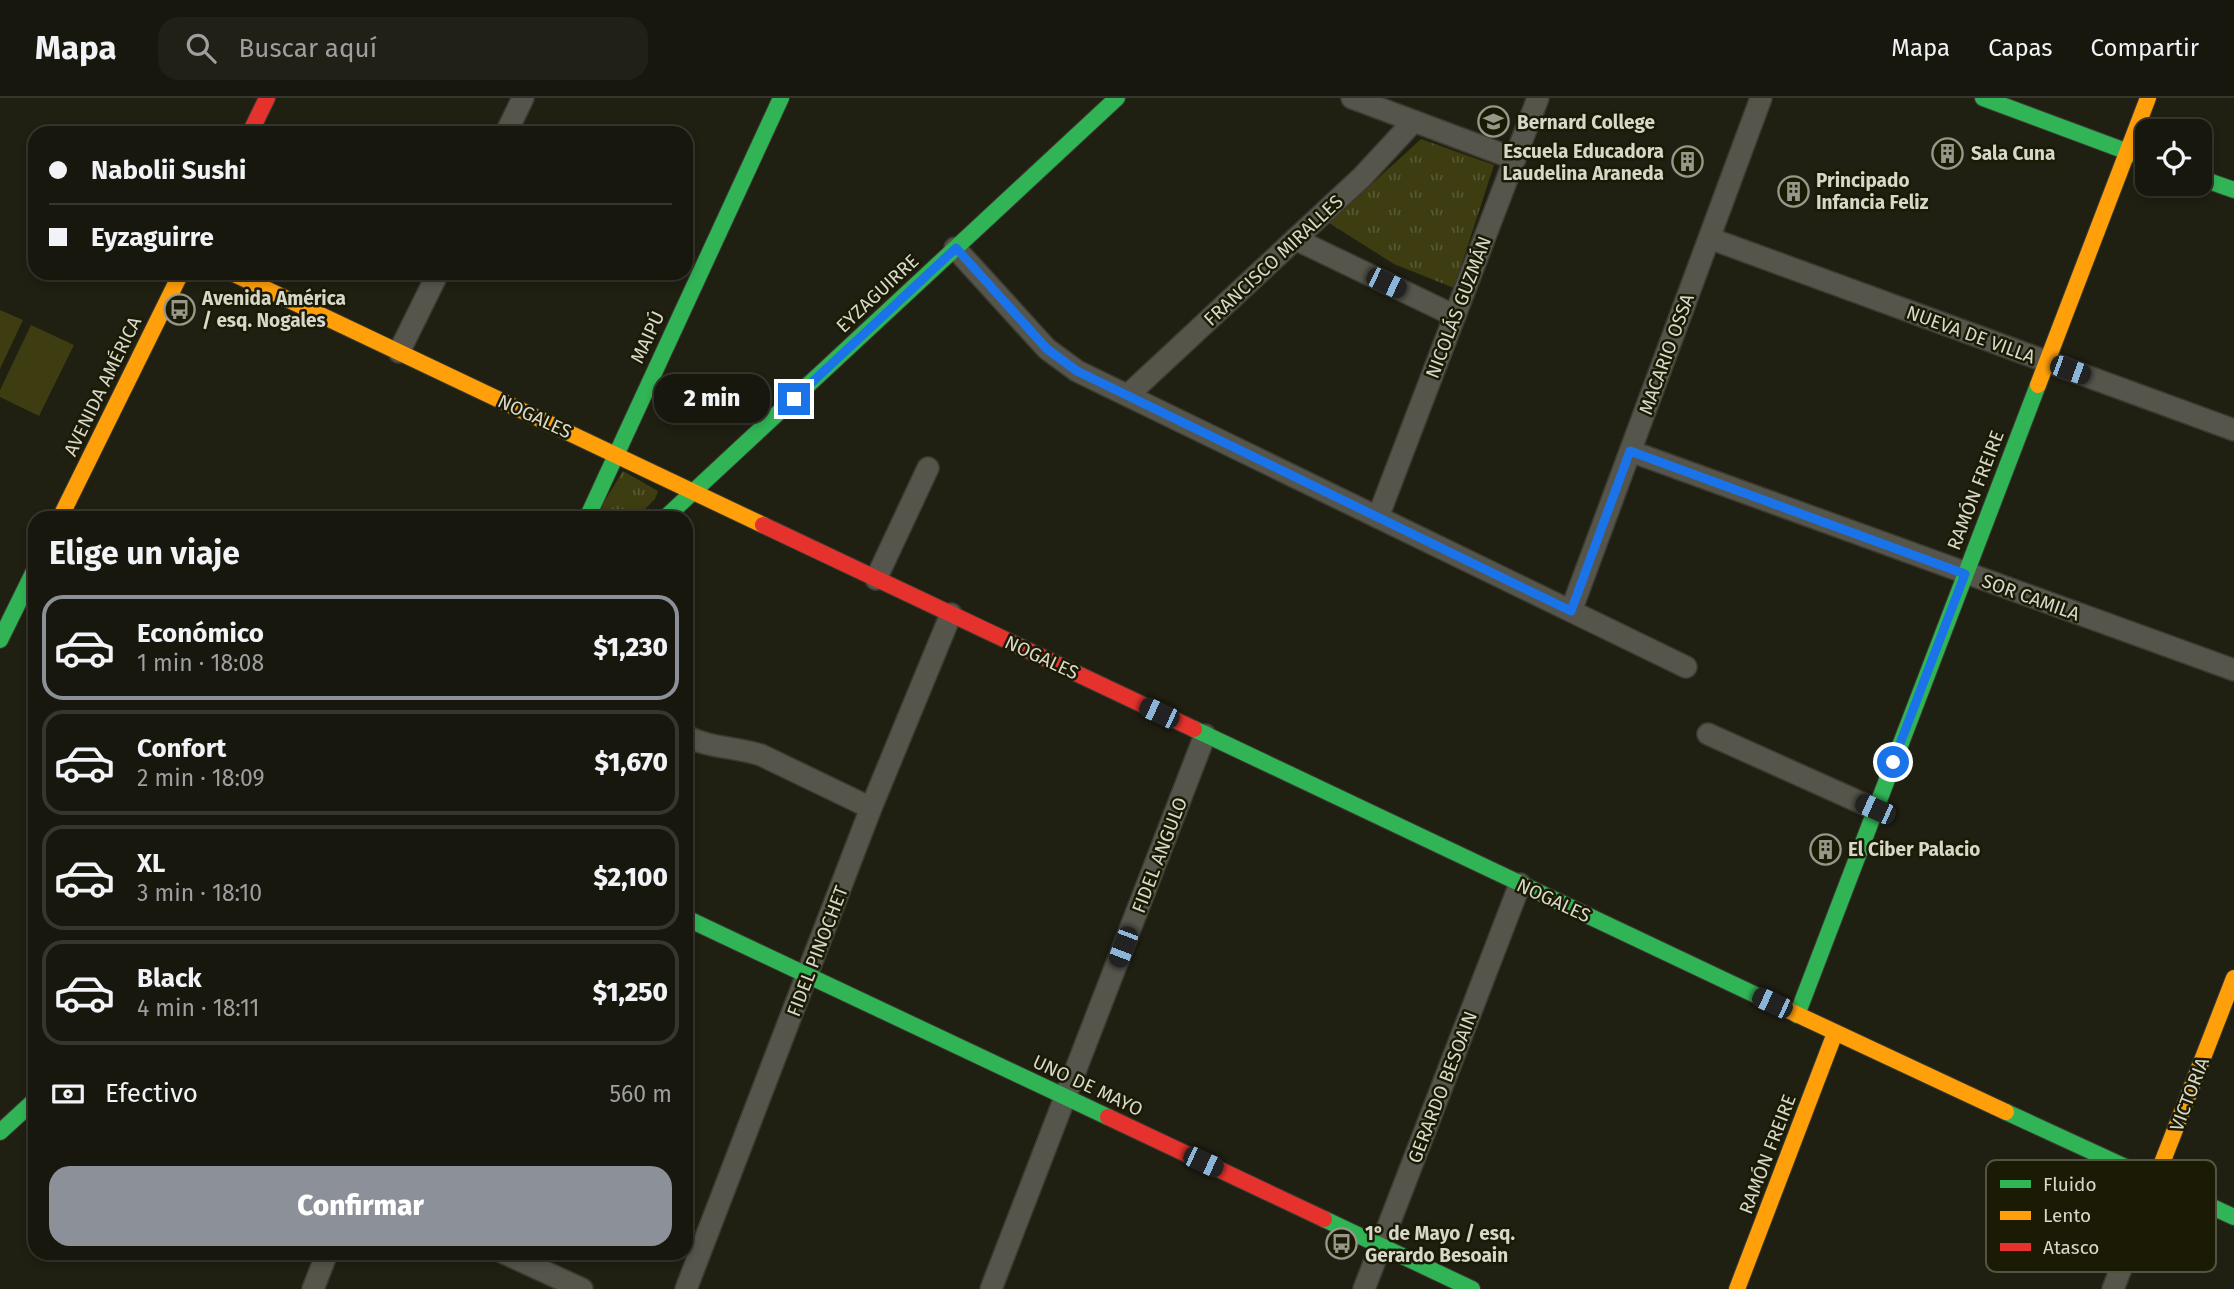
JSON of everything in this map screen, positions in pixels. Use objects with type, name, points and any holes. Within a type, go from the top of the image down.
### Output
[{"type":"street","points":[[253,126],[267,98]]},
{"type":"street","points":[[509,126],[523,98]]},
{"type":"street","name":"MAIPÚ","points":[[590,511],[781,98]]},
{"type":"street","name":"EYZAGUIRRE","points":[[673,511],[1117,98]]},
{"type":"street","points":[[1352,98],[1515,159]]},
{"type":"street","name":"NICOLÁS GUZMÁN","points":[[1378,517],[1538,98]]},
{"type":"street","name":"MACARIO OSSA","points":[[1571,611],[1761,98]]},
{"type":"street","points":[[1983,98],[2135,154]]},
{"type":"street","name":"RAMÓN FREIRE","points":[[1797,1015],[2148,98]]},
{"type":"street","name":"FRANCISCO MIRALLES","points":[[1128,395],[1380,160],[1414,121]]},
{"type":"street","points":[[2212,182],[2234,190]]},
{"type":"street","name":"NUEVA DE VILLA","points":[[1709,238],[2234,430]]},
{"type":"street","points":[[1295,239],[1455,316]]},
{"type":"street","points":[[956,248],[1056,358],[1077,371],[1686,667]]},
{"type":"street","name":"AVENIDA AMÉRICA","points":[[63,511],[178,280]]},
{"type":"street","name":"NOGALES","points":[[247,280],[1835,1033],[2110,1160]]},
{"type":"street","points":[[399,352],[435,280]]},
{"type":"street","name":"SOR CAMILA","points":[[1630,451],[2234,670]]},
{"type":"street","points":[[876,579],[928,468]]},
{"type":"street","points":[[0,640],[28,583]]},
{"type":"street","name":"FIDEL PINOCHET","points":[[686,1289],[871,808],[951,614]]},
{"type":"street","points":[[1708,734],[1875,809]]},
{"type":"street","name":"FIDEL ANGULO","points":[[991,1289],[1205,735]]},
{"type":"street","points":[[693,739],[704,744],[747,750],[761,755],[871,808]]},
{"type":"street","name":"GERARDO BESOAIN","points":[[1364,1289],[1520,884]]},
{"type":"street","name":"UNO DE MAYO","points":[[693,921],[1472,1289]]},
{"type":"street","name":"VICTORIA","points":[[2163,1160],[2234,978]]},
{"type":"street","name":"RAMÓN FREIRE","points":[[1737,1289],[1835,1033]]},
{"type":"street","points":[[0,1132],[28,1106]]},
{"type":"street","name":"NOGALES","points":[[2216,1209],[2234,1217]]},
{"type":"street","points":[[313,1289],[324,1260]]},
{"type":"street","points":[[519,1260],[582,1289]]},
{"type":"street","name":"VICTORIA","points":[[2113,1289],[2120,1272]]},
{"type":"green space","points":[[1421,139],[1494,165],[1454,288],[1394,264],[1329,223]]},
{"type":"green space","points":[[0,310],[23,320],[0,369]]},
{"type":"green space","points":[[31,325],[74,345],[39,416],[0,397],[0,390]]},
{"type":"green space","points":[[623,471],[658,491],[655,499],[643,511],[598,511]]},
{"type":"traffic: fast","points":[[590,511],[781,98]]},
{"type":"traffic: fast","points":[[673,511],[1117,98]]},
{"type":"traffic: fast","points":[[1983,98],[2135,155]]},
{"type":"traffic: fast","points":[[2212,182],[2234,190]]},
{"type":"traffic: fast","points":[[1797,1015],[2038,385]]},
{"type":"traffic: fast","points":[[0,640],[28,583]]},
{"type":"traffic: fast","points":[[1194,729],[1762,998]]},
{"type":"traffic: fast","points":[[693,921],[1108,1117]]},
{"type":"traffic: fast","points":[[0,1132],[28,1106]]},
{"type":"traffic: fast","points":[[2006,1112],[2110,1160]]},
{"type":"traffic: fast","points":[[2216,1209],[2234,1217]]},
{"type":"traffic: fast","points":[[1324,1219],[1472,1289]]},
{"type":"traffic: slow","points":[[2038,385],[2148,98]]},
{"type":"traffic: slow","points":[[63,511],[178,280]]},
{"type":"traffic: slow","points":[[247,280],[763,525]]},
{"type":"traffic: slow","points":[[2163,1160],[2234,978]]},
{"type":"traffic: slow","points":[[1762,998],[2006,1112]]},
{"type":"traffic: slow","points":[[1737,1289],[1835,1033]]},
{"type":"traffic: jam","points":[[253,126],[267,98]]},
{"type":"traffic: jam","points":[[763,525],[1194,729]]},
{"type":"traffic: jam","points":[[1108,1117],[1324,1219]]},
{"type":"place","name":"Bernard College","points":[[1494,122]]},
{"type":"place","name":"Sala Cuna","points":[[1948,153]]},
{"type":"place","name":"Escuela Educadora Laudelina Araneda","points":[[1687,162]]},
{"type":"place","name":"Principado Infancia Feliz","points":[[1793,191]]},
{"type":"place","name":"Avenida América / esq. Nogales","points":[[179,309]]},
{"type":"place","name":"El Ciber Palacio","points":[[1825,849]]},
{"type":"place","name":"1° de Mayo / esq. Gerardo Besoain","points":[[1342,1244]]},
{"type":"route","points":[[794,399],[956,248],[1047,349],[1077,371],[1571,611],[1630,451],[1965,574],[1893,762]]}]
